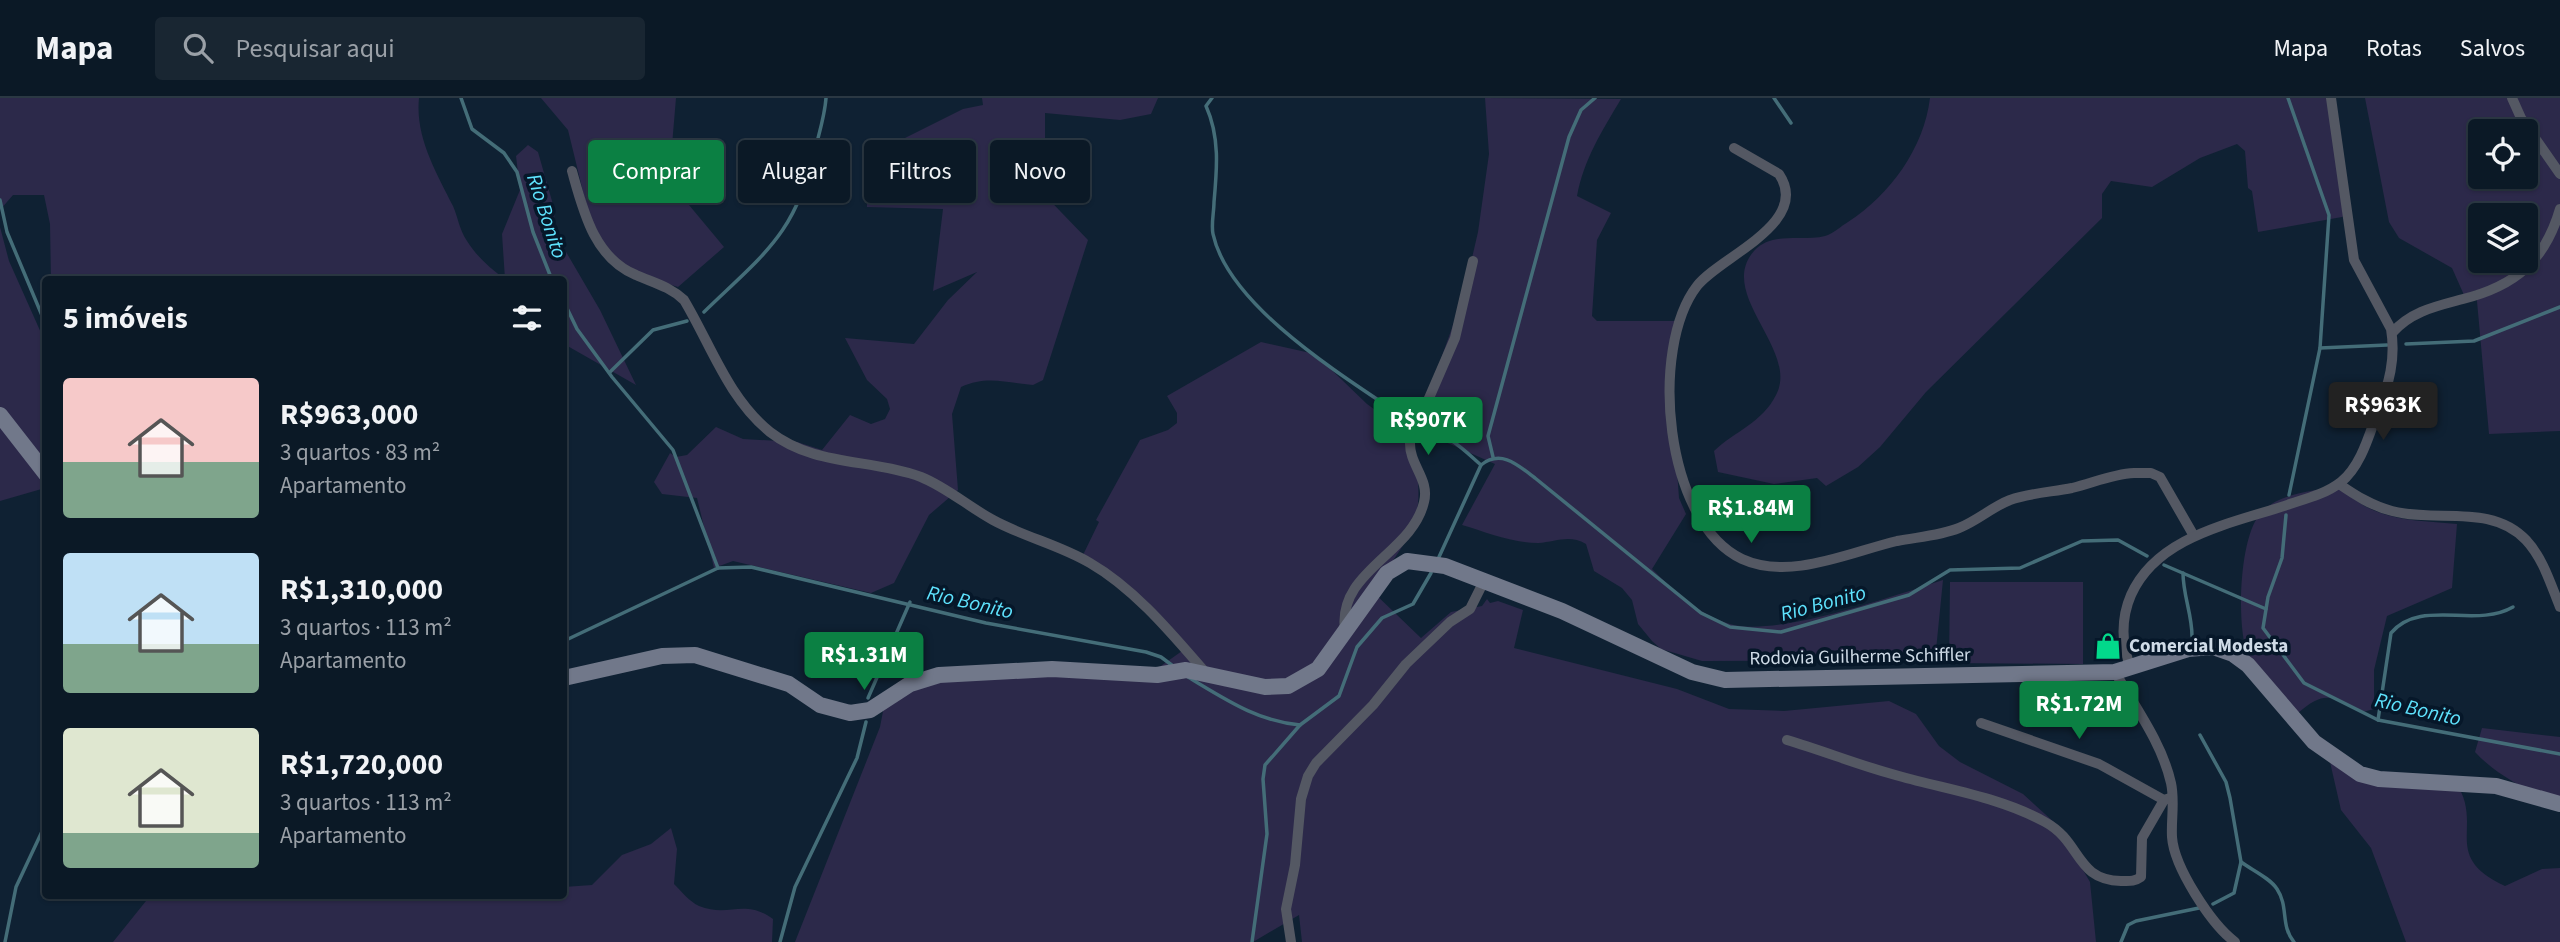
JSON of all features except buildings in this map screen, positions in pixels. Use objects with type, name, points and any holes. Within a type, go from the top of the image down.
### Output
[{"type":"street","points":[[2235,942],[2217,925],[2174,853],[2168,774],[2122,670],[2124,622],[2132,592],[2161,555],[2194,536],[2316,495],[2339,484],[2360,456],[2392,369],[2392,333],[2354,260],[2331,98]]},
{"type":"street","points":[[2512,98],[2521,118],[2560,174]]},
{"type":"street","points":[[1734,148],[1779,174],[1784,180],[1783,204],[1765,234],[1707,275],[1687,300],[1676,331],[1671,385],[1674,444],[1686,495],[1704,526],[1724,546],[1738,557],[1756,563],[1829,562],[1897,541],[1949,532],[2018,498],[2134,472],[2151,473],[2160,477],[2194,536]]},
{"type":"street","points":[[572,171],[588,224],[597,242],[624,270],[673,290],[684,300],[726,381],[768,430],[789,446],[813,455],[839,462],[894,469],[923,478],[995,521],[1091,563],[1119,584],[1205,672]]},
{"type":"street","points":[[2392,333],[2410,317],[2436,305],[2479,294],[2525,271],[2542,252],[2560,209]]},
{"type":"street","points":[[1345,630],[1345,608],[1358,583],[1406,537],[1424,502],[1426,488],[1410,455],[1410,442],[1455,338],[1473,261]]},
{"type":"street","points":[[0,415],[42,469]]},
{"type":"street","points":[[2339,484],[2359,497],[2392,511],[2486,518],[2512,528],[2528,542],[2537,556],[2560,607]]},
{"type":"street","name":"Rodovia Guilherme Schiffler","points":[[567,677],[662,656],[695,655],[776,679],[820,705],[850,713],[870,710],[910,684],[939,674],[1052,668],[1157,675],[1181,671],[1205,672],[1265,687],[1289,686],[1318,669],[1387,573],[1407,561],[1445,566],[1562,611],[1692,672],[1725,680],[2122,670],[2200,647],[2223,649],[2241,659],[2262,679],[2314,742],[2360,774],[2379,779],[2496,786],[2560,804]]},
{"type":"street","points":[[1291,942],[1286,909],[1295,865],[1301,799],[1308,776],[1316,763],[1373,705],[1406,664],[1450,622],[1470,609],[1484,581]]},
{"type":"street","points":[[1981,723],[2099,764],[2168,798]]},
{"type":"street","points":[[1787,740],[1899,776],[1999,803],[2045,822],[2064,836],[2091,875],[2100,879],[2133,882],[2141,877],[2143,838],[2168,798]]},
{"type":"shaded area","points":[[0,98],[419,98],[420,127],[424,140],[462,232],[479,257],[501,276],[51,276],[50,224],[44,195],[13,195],[0,210]]},
{"type":"shaded area","points":[[541,98],[676,98],[672,140],[588,140],[588,203],[687,203],[724,247],[678,287],[615,268],[589,216],[568,130]]},
{"type":"shaded area","points":[[982,98],[1158,98],[1151,114],[1120,120],[1045,113],[1045,140],[990,140],[990,203],[1052,203],[1088,240],[1043,380],[1033,385],[980,381],[961,387],[952,414],[958,490],[929,515],[894,583],[871,593],[733,561],[714,568],[697,498],[662,494],[654,482],[670,453],[676,457],[687,455],[716,427],[743,439],[797,442],[822,450],[850,415],[871,424],[885,419],[890,409],[887,399],[867,380],[845,338],[914,344],[948,300],[977,272],[933,291],[943,209],[867,207],[867,203],[976,203],[976,140],[901,140],[963,109],[983,105]]},
{"type":"shaded area","points":[[1485,98],[1621,99],[1589,157],[1577,196],[1611,213],[1597,240],[1592,316],[1597,321],[1677,321],[1671,387],[1679,498],[1686,514],[1652,569],[1697,608],[1718,620],[1750,627],[1776,625],[1836,613],[1943,580],[1935,660],[1702,661],[1661,649],[1652,641],[1638,624],[1632,600],[1622,588],[1594,571],[1586,544],[1574,539],[1538,543],[1519,541],[1462,525],[1495,464],[1416,429],[1463,297],[1478,232],[1489,154]]},
{"type":"shaded area","points":[[1930,98],[2330,98],[2351,211],[2342,217],[2258,232],[2252,191],[2248,188],[2245,151],[2237,144],[2200,158],[2152,187],[2111,181],[2102,194],[2102,218],[1926,392],[1880,447],[1858,467],[1826,486],[1817,478],[1774,484],[1718,472],[1714,451],[1763,413],[1776,395],[1780,378],[1770,341],[1751,304],[1745,285],[1745,268],[1754,251],[1769,241],[1778,239],[1828,235],[1878,198],[1902,169],[1921,135]]},
{"type":"shaded area","points":[[2365,98],[2560,98],[2560,431],[2489,434],[2476,290],[2464,295],[2452,268],[2399,238],[2389,222]]},
{"type":"shaded area","points":[[528,145],[538,152],[554,208],[555,233],[600,310],[636,385],[567,346],[567,276],[505,276],[502,234],[520,190],[516,156]]},
{"type":"shaded area","points":[[0,227],[9,261],[42,335],[42,489],[0,501]]},
{"type":"shaded area","points":[[1261,342],[1315,354],[1367,404],[1411,436],[1418,485],[1415,519],[1400,551],[1371,590],[1421,638],[1451,612],[1482,606],[1487,599],[1490,603],[1498,601],[1523,610],[1514,648],[1677,689],[1729,709],[1784,711],[1889,701],[1916,714],[1939,746],[1960,762],[2023,794],[2056,824],[2090,882],[2096,942],[1302,942],[1299,915],[1253,942],[795,942],[880,727],[884,706],[930,679],[1101,668],[1158,668],[1182,651],[1162,626],[1083,555],[1099,522],[1096,520],[1140,440],[1168,430],[1177,423],[1177,413],[1167,396]]},
{"type":"shaded area","points":[[2340,486],[2365,506],[2393,517],[2457,524],[2452,588],[2387,616],[2374,670],[2374,709],[2363,712],[2336,699],[2323,698],[2298,713],[2263,678],[2248,656],[2244,643],[2241,605],[2244,562],[2253,526],[2267,507],[2286,497]]},
{"type":"shaded area","points":[[1950,582],[2083,582],[2083,664],[1949,663]]},
{"type":"shaded area","points":[[2482,728],[2560,737],[2560,806],[2504,776],[2475,752]]},
{"type":"shaded area","points":[[2330,762],[2387,781],[2454,780],[2463,796],[2466,811],[2468,851],[2473,863],[2485,874],[2505,886],[2542,869],[2560,868],[2560,942],[2406,942],[2371,848],[2341,810]]},
{"type":"shaded area","points":[[671,828],[677,849],[674,884],[699,906],[763,913],[773,919],[772,942],[113,942],[148,899],[567,899],[567,887],[592,885],[622,855],[651,844]]},
{"type":"waterway","name":"Rio Bonito","points":[[461,98],[472,129],[504,153],[517,172],[533,232],[550,276]]},
{"type":"waterway","points":[[704,312],[761,256],[788,221],[808,176],[826,98]]},
{"type":"waterway","points":[[1212,98],[1206,106],[1214,129],[1216,153],[1212,230],[1224,262],[1242,289],[1266,315],[1324,363],[1408,420]]},
{"type":"waterway","points":[[1493,457],[1488,436],[1569,137],[1581,110],[1595,98]]},
{"type":"waterway","points":[[1774,98],[1791,123]]},
{"type":"waterway","points":[[2288,98],[2329,215],[2320,348],[2289,495]]},
{"type":"waterway","points":[[0,200],[7,232],[42,315]]},
{"type":"waterway","points":[[2406,344],[2474,341],[2560,307]]},
{"type":"waterway","name":"Rio Bonito","points":[[567,308],[577,329],[612,377],[673,450],[718,568]]},
{"type":"waterway","points":[[610,372],[653,330],[687,321]]},
{"type":"waterway","points":[[2320,348],[2387,345]]},
{"type":"waterway","points":[[1424,431],[1447,438],[1481,465]]},
{"type":"waterway","name":"Rio Bonito","points":[[1439,557],[1481,465],[1495,458],[1522,468],[1701,613],[1730,627],[1781,632],[1909,595],[1950,570],[2020,568],[2082,541],[2118,540],[2147,556]]},
{"type":"waterway","name":"Rio Bonito","points":[[2286,515],[2282,558],[2268,597],[2263,628],[2304,683],[2378,720],[2560,754]]},
{"type":"waterway","name":"Rio Bonito","points":[[2164,565],[2266,609]]},
{"type":"waterway","name":"Rio Bonito","points":[[567,640],[718,568],[751,567],[986,623],[1146,652],[1161,657],[1173,666]]},
{"type":"waterway","points":[[1252,942],[1267,834],[1263,779],[1265,765],[1300,725],[1339,696],[1357,647],[1382,618],[1413,604],[1431,573]]},
{"type":"waterway","points":[[2183,573],[2192,636]]},
{"type":"waterway","points":[[868,698],[910,602]]},
{"type":"waterway","points":[[2378,720],[2391,633],[2403,623],[2417,617],[2482,615],[2513,607]]},
{"type":"waterway","name":"Rio Bonito","points":[[1188,677],[1255,714],[1300,725]]},
{"type":"waterway","points":[[780,942],[795,887],[857,758],[866,722]]},
{"type":"waterway","points":[[2200,735],[2226,782],[2241,862],[2234,893],[2213,904]]},
{"type":"waterway","points":[[5,942],[16,887],[42,832]]},
{"type":"waterway","points":[[2241,862],[2277,889],[2283,902],[2287,929],[2294,942]]},
{"type":"waterway","points":[[2121,942],[2128,925],[2136,921],[2199,908]]},
{"type":"place","name":"Comercial Modesta","points":[[2108,646]]}]
